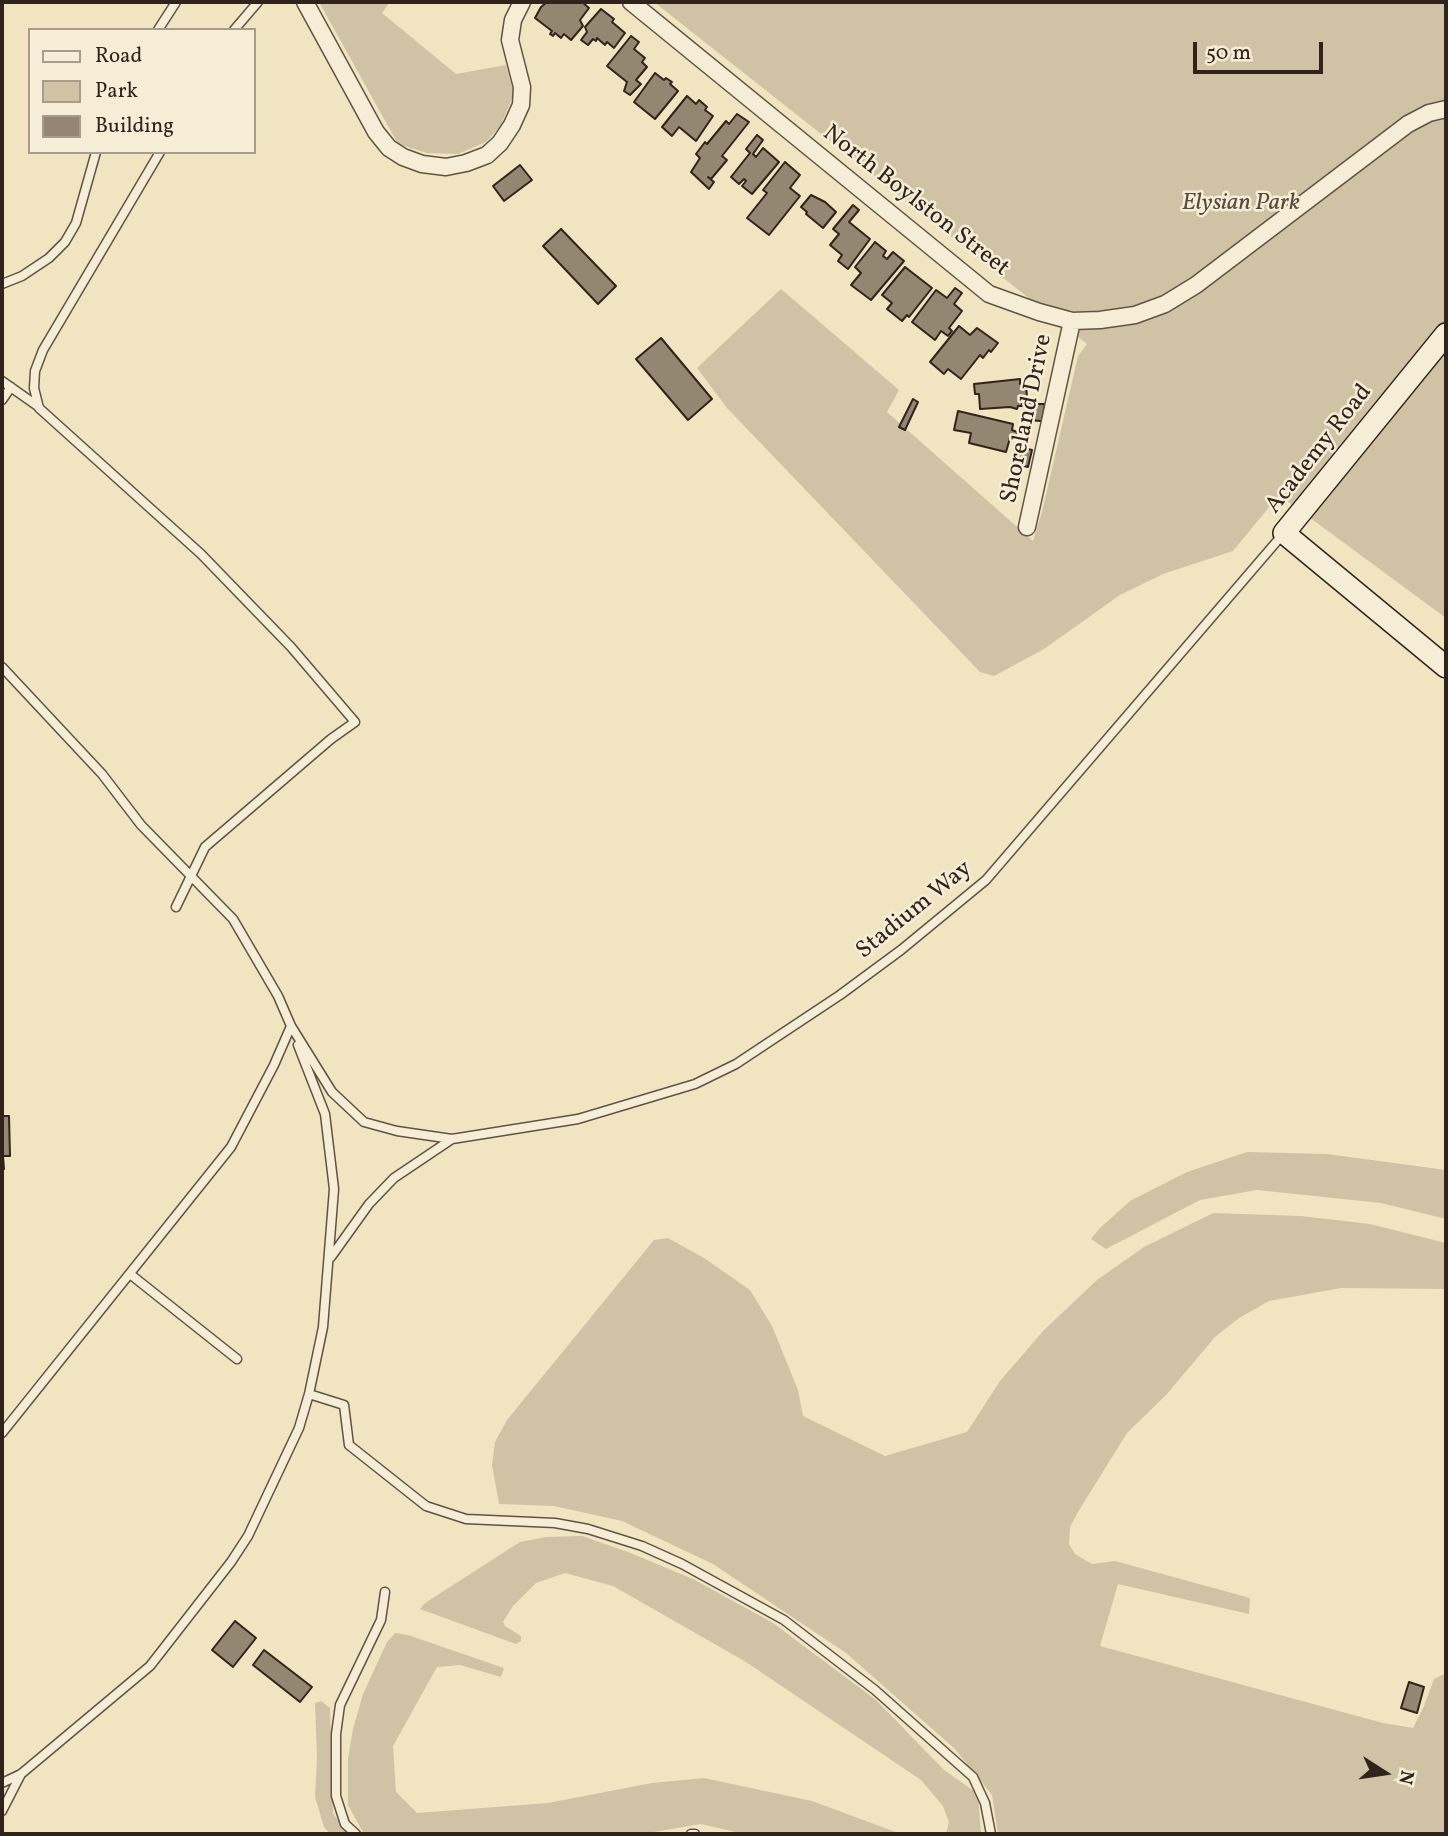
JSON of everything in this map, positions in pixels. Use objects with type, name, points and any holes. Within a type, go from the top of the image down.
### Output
[{"type":"main road","name":"Academy Road","points":[[1446,334],[1284,533],[1446,667]]},
{"type":"street","points":[[305,2],[376,132],[389,148],[422,164],[446,167],[487,155],[500,143],[512,125],[521,105],[523,87],[510,40],[513,20],[522,2]]},
{"type":"street","name":"North Boylston Street","points":[[631,2],[989,293],[1072,321],[1135,315],[1165,304],[1196,285],[1408,124],[1429,113],[1446,109]]},
{"type":"street","name":"Shoreland Drive","points":[[1027,527],[1072,321]]},
{"type":"lane","points":[[159,28],[176,2]]},
{"type":"lane","points":[[236,28],[258,2]]},
{"type":"lane","points":[[2,284],[22,276],[65,242],[76,223],[95,154]]},
{"type":"lane","points":[[40,408],[34,388],[34,371],[43,351],[159,154]]},
{"type":"lane","points":[[2,381],[40,408],[201,554],[291,647],[355,722],[331,739],[205,847],[176,907]]},
{"type":"lane","points":[[2,400],[11,387]]},
{"type":"lane","name":"Stadium Way","points":[[291,1026],[332,1091],[364,1122],[397,1131],[452,1139],[578,1119],[695,1084],[736,1064],[840,995],[901,950],[986,880],[1284,533]]},
{"type":"lane","points":[[2,667],[102,774],[141,825],[233,919],[278,996],[326,1114],[334,1189],[323,1327],[309,1394],[299,1428],[248,1536],[150,1666],[21,1774],[2,1783]]},
{"type":"lane","points":[[2,1433],[231,1147],[291,1026]]},
{"type":"lane","name":"Stadium Way","points":[[330,1259],[369,1204],[394,1178],[452,1139]]},
{"type":"lane","points":[[130,1274],[237,1359]]},
{"type":"lane","points":[[309,1394],[344,1405],[349,1446],[426,1506],[466,1519],[555,1523],[577,1527],[642,1546],[682,1564],[784,1620],[875,1690],[973,1777],[985,1803],[991,1834]]},
{"type":"lane","points":[[356,1834],[345,1824],[336,1796],[336,1734],[340,1705],[381,1620],[385,1592]]},
{"type":"lane","points":[[2,1811],[21,1774]]},
{"type":"green space","points":[[319,2],[390,2],[382,13],[456,74],[506,65],[514,94],[501,125],[486,142],[458,154],[427,153],[398,144]]},
{"type":"green space","name":"Elysian Park","points":[[654,2],[1446,2],[1446,618],[1279,495],[1233,551],[1163,574],[1120,595],[1044,649],[994,676],[980,672],[727,408],[697,368],[781,289],[899,390],[887,412],[1033,541],[1078,356],[1087,344]]},
{"type":"green space","points":[[1247,1152],[1327,1154],[1446,1170],[1446,1219],[1381,1203],[1257,1190],[1200,1200],[1106,1249],[1091,1239],[1130,1201],[1187,1172]]},
{"type":"green space","points":[[1213,1213],[1301,1216],[1370,1224],[1446,1243],[1446,1289],[1341,1288],[1269,1301],[1239,1318],[1215,1337],[1166,1395],[1127,1433],[1070,1527],[1069,1544],[1075,1554],[1092,1564],[1115,1561],[1250,1598],[1249,1614],[1118,1584],[1100,1646],[1383,1723],[1413,1728],[1434,1679],[1446,1673],[1446,1828],[1442,1834],[998,1834],[992,1795],[954,1748],[846,1653],[713,1564],[622,1521],[554,1506],[499,1504],[492,1465],[495,1442],[507,1420],[654,1240],[668,1238],[704,1258],[750,1290],[772,1326],[798,1390],[803,1416],[885,1456],[967,1432],[1000,1381],[1044,1330],[1097,1280],[1144,1247]]},
{"type":"green space","points":[[582,1536],[693,1579],[773,1623],[876,1700],[944,1770],[978,1794],[981,1834],[946,1834],[949,1822],[943,1806],[921,1780],[746,1662],[613,1586],[565,1573],[536,1583],[513,1606],[503,1622],[521,1636],[521,1641],[516,1644],[420,1609],[425,1603],[520,1542],[546,1537]]},
{"type":"green space","points":[[395,1633],[504,1668],[501,1677],[460,1665],[437,1667],[393,1746],[396,1792],[417,1813],[548,1803],[652,1783],[704,1778],[812,1801],[901,1834],[744,1834],[701,1824],[648,1833],[364,1834],[348,1805],[348,1759],[363,1694],[387,1642]]},
{"type":"green space","points":[[321,1701],[330,1708],[333,1813],[347,1834],[330,1834],[324,1827],[315,1797],[315,1703]]},
{"type":"building","points":[[547,2],[582,2],[589,8],[580,20],[583,26],[571,40],[564,34],[561,38],[555,33],[553,36],[550,34],[552,31],[535,18]]},
{"type":"building","points":[[601,9],[614,19],[612,22],[625,33],[614,48],[597,38],[588,45],[581,40],[587,32],[585,27]]},
{"type":"building","points":[[631,36],[639,42],[634,49],[645,58],[642,62],[647,67],[636,80],[641,84],[630,95],[624,91],[627,82],[607,66]]},
{"type":"building","points":[[655,73],[672,82],[670,84],[678,91],[655,119],[634,102]]},
{"type":"building","points":[[687,96],[696,104],[699,100],[713,116],[696,141],[679,127],[672,136],[662,127]]},
{"type":"building","points":[[737,114],[749,122],[722,156],[727,160],[711,179],[708,177],[714,182],[709,189],[691,172],[700,158],[696,154],[726,121],[729,124]]},
{"type":"building","points":[[757,135],[763,140],[753,154],[756,157],[763,148],[779,162],[752,194],[742,186],[746,181],[744,179],[739,184],[731,177],[750,153],[746,149]]},
{"type":"building","points":[[785,162],[800,175],[790,188],[800,196],[769,235],[747,218],[767,193],[763,190]]},
{"type":"building","points":[[520,165],[532,180],[504,201],[493,186]]},
{"type":"building","points":[[811,195],[836,212],[823,228],[801,207]]},
{"type":"building","points":[[853,205],[859,210],[849,222],[870,239],[848,269],[838,261],[842,255],[830,245],[839,234],[833,229]]},
{"type":"building","points":[[561,229],[616,286],[598,304],[543,246]]},
{"type":"building","points":[[875,242],[886,251],[883,256],[887,259],[893,252],[904,261],[871,300],[851,285],[861,273],[855,267]]},
{"type":"building","points":[[905,267],[932,288],[909,317],[907,315],[902,321],[887,309],[892,303],[882,295]]},
{"type":"building","points":[[955,288],[962,293],[954,304],[962,311],[949,328],[952,331],[948,336],[941,331],[935,340],[912,322],[936,290],[947,298]]},
{"type":"building","points":[[959,326],[970,335],[977,328],[998,343],[983,358],[980,355],[961,379],[948,369],[944,374],[930,362]]},
{"type":"building","points":[[661,338],[712,399],[688,420],[636,359]]},
{"type":"building","points":[[1020,379],[1020,384],[1026,383],[1027,398],[1022,398],[1022,406],[1017,409],[980,409],[979,394],[975,394],[974,384]]},
{"type":"building","points":[[913,399],[918,402],[905,430],[899,427]]},
{"type":"building","points":[[1028,404],[1045,404],[1042,421],[1025,420]]},
{"type":"building","points":[[958,411],[1013,424],[1012,430],[1017,432],[1016,439],[1010,438],[1006,452],[969,443],[971,433],[954,430]]},
{"type":"building","points":[[1015,446],[1032,450],[1028,467],[1012,463]]},
{"type":"building","points":[[2,1103],[3,1116],[9,1116],[10,1156],[3,1156],[4,1169],[2,1169]]},
{"type":"building","points":[[235,1621],[256,1638],[233,1667],[212,1650]]},
{"type":"building","points":[[264,1650],[312,1687],[300,1702],[253,1665]]},
{"type":"building","points":[[1409,1682],[1424,1687],[1417,1713],[1401,1708]]}]
